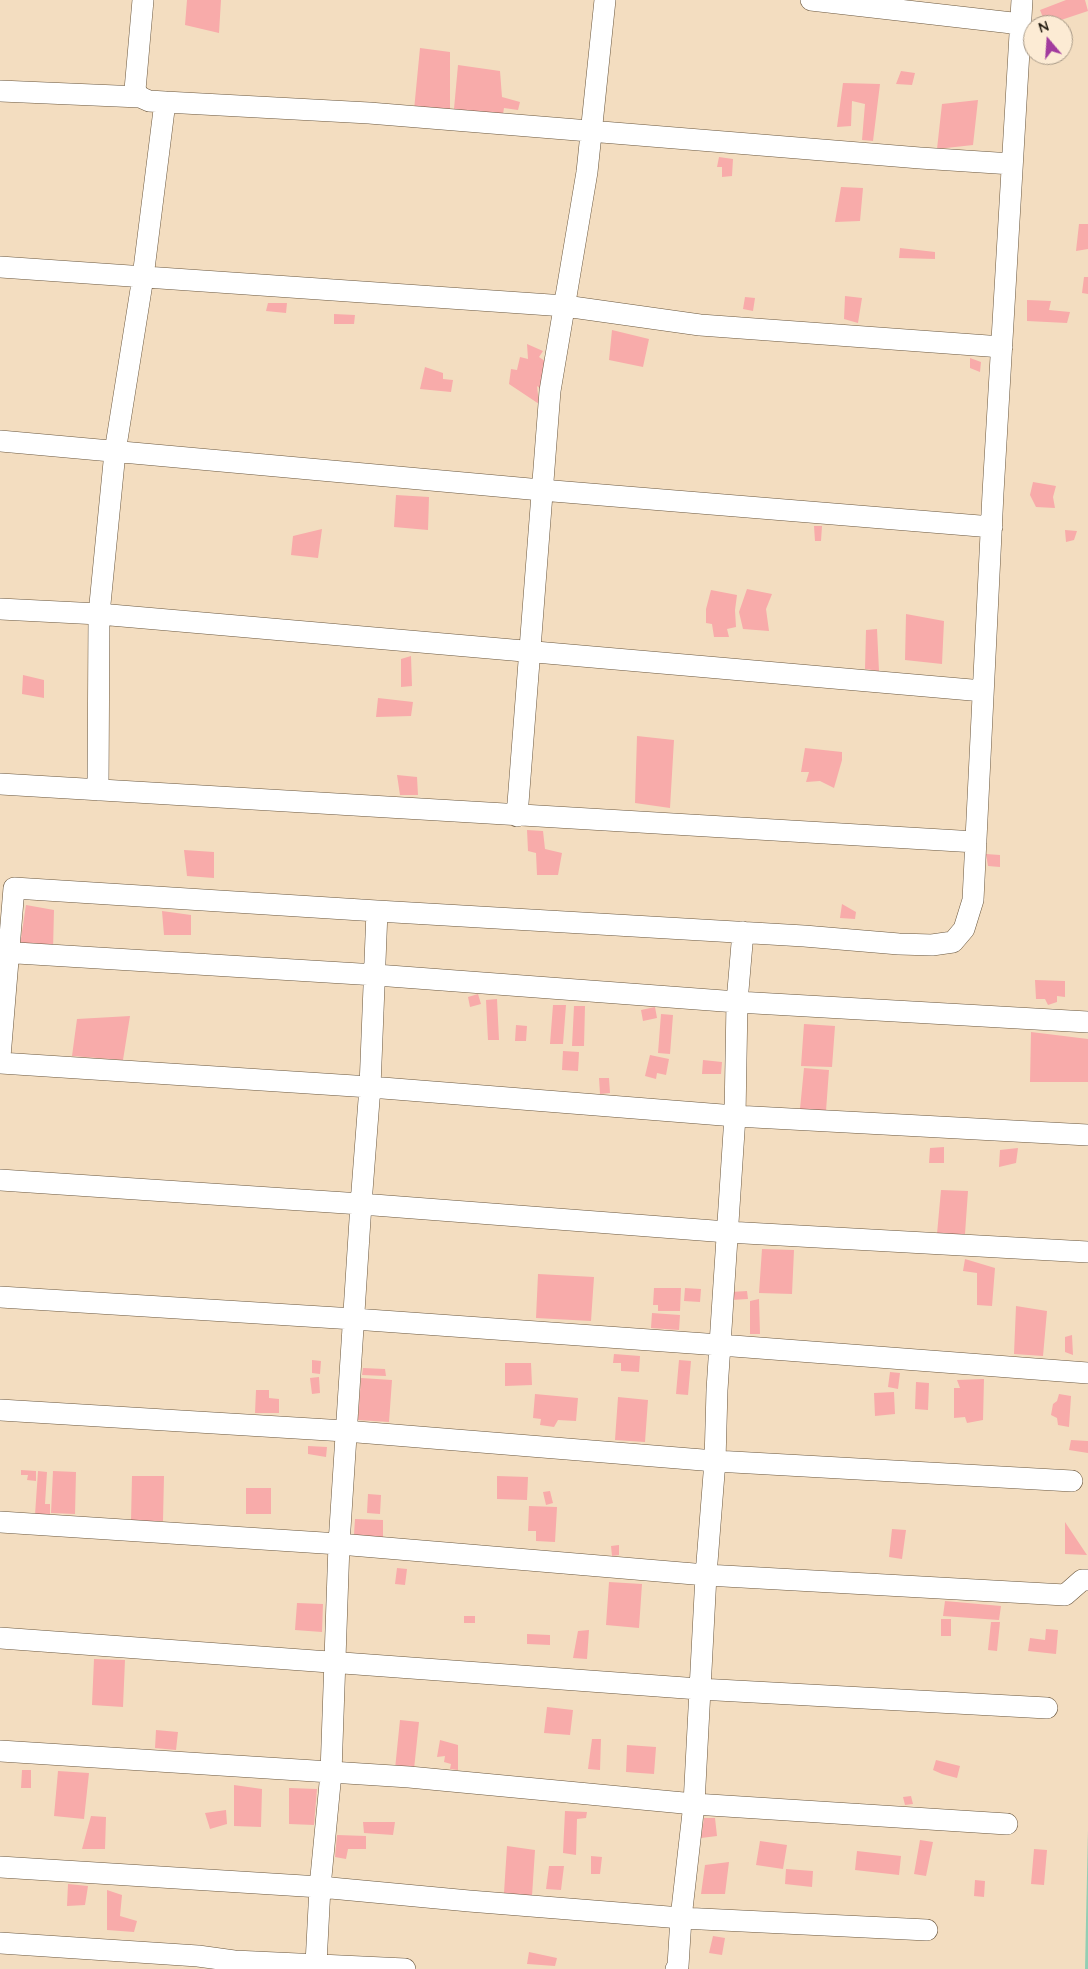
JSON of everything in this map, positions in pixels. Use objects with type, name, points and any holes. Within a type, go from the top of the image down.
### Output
[{"type":"street","points":[[140,97],[135,90],[143,0]]},
{"type":"street","points":[[517,816],[550,391],[588,172],[605,0]]},
{"type":"street","points":[[811,0],[1020,24]]},
{"type":"street","points":[[0,1057],[7,887],[377,912],[743,932],[899,944],[932,945],[954,942],[964,929],[973,900],[1022,0]]},
{"type":"street","points":[[0,91],[140,97],[165,102],[369,113],[1012,164]]},
{"type":"street","points":[[98,790],[99,614],[114,452],[143,277],[165,102]]},
{"type":"street","points":[[0,268],[565,306],[700,324],[1002,347]]},
{"type":"street","points":[[0,441],[541,490],[992,527]]},
{"type":"street","points":[[0,609],[99,614],[983,691]]},
{"type":"street","points":[[0,784],[976,842]]},
{"type":"street","points":[[316,1964],[320,1887],[331,1773],[334,1663],[345,1431],[370,1088],[376,975],[377,912]]},
{"type":"street","points":[[676,1969],[678,1966],[681,1918],[694,1804],[706,1575],[716,1461],[720,1344],[735,1116],[737,1002],[743,932]]},
{"type":"street","points":[[5,952],[376,975],[737,1002],[1088,1022]]},
{"type":"street","points":[[0,1063],[370,1088],[735,1116],[1088,1135]]},
{"type":"street","points":[[0,1180],[361,1204],[727,1232],[1088,1252]]},
{"type":"street","points":[[0,1297],[720,1344],[1088,1373]]},
{"type":"street","points":[[0,1410],[345,1431],[716,1461],[1072,1480]]},
{"type":"street","points":[[0,1522],[339,1544],[706,1575],[1064,1595],[1082,1580],[1088,1580]]},
{"type":"street","points":[[0,1638],[699,1689],[1046,1708]]},
{"type":"street","points":[[0,1751],[409,1777],[694,1804],[1007,1824]]},
{"type":"street","points":[[0,1867],[320,1887],[469,1902],[681,1918],[927,1930]]},
{"type":"street","points":[[0,1943],[136,1950],[234,1965],[316,1964],[404,1969]]},
{"type":"green space","points":[[1088,1830],[1088,1969],[1085,1969],[1086,1921]]},
{"type":"building","points":[[187,0],[221,0],[219,33],[185,25]]},
{"type":"building","points":[[1066,0],[1085,0],[1088,11],[1073,16],[1042,15],[1040,10]]},
{"type":"building","points":[[420,48],[450,52],[450,112],[414,110]]},
{"type":"building","points":[[458,65],[500,71],[502,97],[520,102],[518,110],[504,108],[503,114],[454,109]]},
{"type":"building","points":[[901,71],[915,73],[912,85],[896,84]]},
{"type":"building","points":[[843,83],[880,84],[873,141],[862,140],[865,104],[852,101],[851,126],[837,127]]},
{"type":"building","points":[[978,100],[973,145],[937,149],[942,104]]},
{"type":"building","points":[[719,157],[733,159],[732,176],[722,177],[722,167],[717,167]]},
{"type":"building","points":[[841,187],[863,188],[860,221],[835,222]]},
{"type":"building","points":[[1079,224],[1088,224],[1088,249],[1076,251]]},
{"type":"building","points":[[900,248],[935,252],[935,259],[899,258]]},
{"type":"building","points":[[1084,277],[1088,277],[1088,294],[1082,293]]},
{"type":"building","points":[[845,296],[862,298],[858,323],[844,319]]},
{"type":"building","points":[[745,297],[755,298],[753,311],[743,309]]},
{"type":"building","points":[[1027,300],[1051,301],[1049,310],[1070,312],[1067,323],[1027,321]]},
{"type":"building","points":[[268,303],[287,303],[286,313],[266,311]]},
{"type":"building","points":[[334,314],[355,315],[354,324],[334,324]]},
{"type":"building","points":[[612,330],[649,339],[643,367],[609,360]]},
{"type":"building","points":[[527,344],[543,351],[539,357],[548,363],[544,391],[537,386],[539,404],[509,384],[511,369],[517,370],[520,357],[528,359]]},
{"type":"building","points":[[970,358],[981,362],[980,372],[970,368]]},
{"type":"building","points":[[425,367],[443,373],[443,379],[453,380],[451,392],[420,389]]},
{"type":"building","points":[[1033,482],[1056,486],[1053,497],[1055,508],[1036,507],[1030,495]]},
{"type":"building","points":[[396,495],[429,497],[428,530],[394,527]]},
{"type":"building","points":[[814,526],[822,526],[821,541],[815,541]]},
{"type":"building","points":[[322,529],[318,558],[291,555],[293,536]]},
{"type":"building","points":[[1065,530],[1077,531],[1074,540],[1066,542]]},
{"type":"building","points":[[747,589],[772,594],[766,609],[769,631],[743,629],[739,612]]},
{"type":"building","points":[[711,590],[737,595],[735,610],[736,627],[727,629],[729,637],[714,637],[712,624],[706,623],[706,609]]},
{"type":"building","points":[[906,614],[944,621],[942,664],[905,660]]},
{"type":"building","points":[[877,629],[879,671],[865,669],[866,630]]},
{"type":"building","points":[[411,656],[412,686],[401,687],[401,659]]},
{"type":"building","points":[[23,675],[44,680],[44,698],[22,694]]},
{"type":"building","points":[[378,698],[413,702],[411,716],[376,717]]},
{"type":"building","points":[[637,736],[674,740],[670,808],[635,803]]},
{"type":"building","points":[[805,748],[842,752],[842,760],[834,788],[820,781],[806,782],[809,772],[801,772]]},
{"type":"building","points":[[397,775],[417,777],[418,795],[400,795]]},
{"type":"building","points":[[527,830],[543,831],[545,849],[562,853],[558,875],[537,875],[536,853],[528,851]]},
{"type":"building","points":[[184,850],[214,852],[214,878],[187,876]]},
{"type":"building","points":[[986,854],[1000,855],[1000,867],[988,866]]},
{"type":"building","points":[[842,904],[856,912],[855,919],[840,918]]},
{"type":"building","points":[[26,905],[54,910],[53,950],[20,945]]},
{"type":"building","points":[[162,911],[191,915],[191,935],[164,935]]},
{"type":"building","points":[[1035,980],[1065,981],[1065,997],[1057,996],[1057,1002],[1048,1005],[1045,999],[1036,999]]},
{"type":"building","points":[[478,994],[481,1004],[470,1007],[468,997]]},
{"type":"building","points":[[497,999],[499,1040],[488,1040],[486,1000]]},
{"type":"building","points":[[553,1005],[566,1005],[563,1044],[550,1044]]},
{"type":"building","points":[[574,1006],[585,1006],[584,1046],[572,1046]]},
{"type":"building","points":[[655,1007],[657,1018],[643,1021],[641,1010]]},
{"type":"building","points":[[661,1014],[673,1015],[670,1054],[658,1053]]},
{"type":"building","points":[[130,1016],[123,1060],[72,1056],[77,1019]]},
{"type":"building","points":[[804,1024],[835,1026],[832,1067],[801,1066]]},
{"type":"building","points":[[516,1025],[527,1026],[526,1041],[515,1041]]},
{"type":"building","points":[[1031,1032],[1088,1039],[1088,1082],[1030,1082]]},
{"type":"building","points":[[563,1051],[579,1052],[578,1071],[562,1070]]},
{"type":"building","points":[[650,1055],[669,1059],[666,1075],[657,1073],[656,1079],[645,1076]]},
{"type":"building","points":[[703,1060],[722,1062],[721,1074],[702,1074]]},
{"type":"building","points":[[804,1068],[829,1070],[826,1111],[800,1109]]},
{"type":"building","points":[[599,1078],[609,1078],[610,1093],[600,1094]]},
{"type":"building","points":[[944,1147],[944,1163],[929,1163],[930,1148]]},
{"type":"building","points":[[1018,1148],[1016,1163],[999,1167],[1000,1150]]},
{"type":"building","points":[[941,1190],[968,1191],[965,1234],[937,1234]]},
{"type":"building","points":[[762,1249],[794,1250],[792,1294],[759,1293]]},
{"type":"building","points":[[965,1259],[995,1268],[992,1306],[977,1305],[977,1273],[963,1271]]},
{"type":"building","points":[[538,1274],[594,1277],[591,1321],[536,1318]]},
{"type":"building","points":[[654,1288],[681,1288],[680,1311],[658,1311],[658,1305],[653,1305]]},
{"type":"building","points":[[685,1288],[701,1289],[700,1302],[684,1301]]},
{"type":"building","points":[[747,1291],[748,1299],[731,1300],[731,1292]]},
{"type":"building","points":[[759,1299],[760,1334],[750,1334],[750,1301]]},
{"type":"building","points":[[1016,1306],[1047,1311],[1043,1356],[1014,1354]]},
{"type":"building","points":[[652,1313],[680,1315],[679,1330],[651,1328]]},
{"type":"building","points":[[1072,1335],[1073,1355],[1065,1352],[1065,1337]]},
{"type":"building","points":[[614,1354],[640,1356],[639,1372],[621,1371],[621,1363],[613,1363]]},
{"type":"building","points":[[312,1360],[321,1361],[320,1374],[312,1373]]},
{"type":"building","points":[[679,1360],[691,1361],[688,1395],[676,1394]]},
{"type":"building","points":[[505,1363],[531,1363],[532,1385],[505,1386]]},
{"type":"building","points":[[363,1368],[385,1369],[386,1376],[362,1375]]},
{"type":"building","points":[[890,1372],[900,1373],[898,1389],[888,1387]]},
{"type":"building","points":[[319,1377],[320,1393],[312,1394],[310,1378]]},
{"type":"building","points":[[361,1378],[392,1380],[389,1422],[358,1420]]},
{"type":"building","points":[[984,1379],[983,1420],[967,1423],[965,1417],[954,1418],[954,1388],[960,1388],[957,1380]]},
{"type":"building","points":[[916,1382],[929,1383],[928,1410],[915,1409]]},
{"type":"building","points":[[256,1390],[269,1390],[269,1398],[279,1399],[279,1413],[255,1413]]},
{"type":"building","points":[[894,1392],[895,1414],[875,1416],[874,1393]]},
{"type":"building","points":[[535,1394],[578,1398],[576,1421],[558,1420],[554,1427],[540,1425],[541,1419],[533,1418]]},
{"type":"building","points":[[1059,1394],[1071,1396],[1069,1427],[1058,1425],[1057,1418],[1051,1415],[1053,1404],[1057,1401]]},
{"type":"building","points":[[618,1397],[648,1400],[645,1442],[615,1440]]},
{"type":"building","points":[[1071,1440],[1088,1441],[1088,1453],[1069,1450]]},
{"type":"building","points":[[308,1446],[327,1447],[326,1457],[308,1454]]},
{"type":"building","points":[[21,1470],[36,1471],[36,1481],[27,1480],[28,1475],[21,1475]]},
{"type":"building","points":[[38,1471],[47,1472],[45,1504],[50,1504],[50,1516],[35,1515]]},
{"type":"building","points":[[53,1471],[76,1472],[75,1514],[51,1513]]},
{"type":"building","points":[[132,1476],[164,1476],[163,1521],[131,1521]]},
{"type":"building","points":[[497,1476],[528,1477],[527,1500],[497,1499]]},
{"type":"building","points":[[246,1488],[271,1488],[271,1514],[246,1514]]},
{"type":"building","points":[[550,1491],[553,1503],[546,1505],[543,1492]]},
{"type":"building","points":[[368,1494],[381,1495],[380,1514],[367,1513]]},
{"type":"building","points":[[529,1506],[557,1507],[555,1542],[536,1541],[536,1531],[528,1531]]},
{"type":"building","points":[[355,1519],[383,1520],[383,1537],[354,1535]]},
{"type":"building","points":[[1065,1522],[1087,1555],[1065,1554]]},
{"type":"building","points":[[892,1529],[906,1530],[902,1559],[889,1557]]},
{"type":"building","points":[[619,1545],[619,1555],[612,1556],[611,1546]]},
{"type":"building","points":[[397,1568],[407,1569],[405,1585],[395,1584]]},
{"type":"building","points":[[609,1582],[642,1584],[639,1628],[606,1625]]},
{"type":"building","points":[[945,1601],[1001,1606],[999,1620],[943,1616]]},
{"type":"building","points":[[297,1603],[323,1604],[322,1632],[295,1630]]},
{"type":"building","points":[[464,1616],[475,1616],[475,1623],[464,1623]]},
{"type":"building","points":[[941,1619],[951,1619],[951,1636],[941,1636]]},
{"type":"building","points":[[991,1622],[1000,1622],[997,1651],[988,1650]]},
{"type":"building","points":[[1046,1629],[1058,1630],[1056,1654],[1028,1651],[1030,1638],[1045,1640]]},
{"type":"building","points":[[589,1630],[587,1659],[573,1658],[578,1631]]},
{"type":"building","points":[[527,1634],[550,1635],[550,1645],[527,1644]]},
{"type":"building","points":[[94,1659],[125,1660],[123,1707],[92,1705]]},
{"type":"building","points":[[547,1707],[573,1710],[570,1735],[544,1733]]},
{"type":"building","points":[[400,1720],[419,1722],[414,1769],[395,1769]]},
{"type":"building","points":[[156,1730],[178,1732],[176,1750],[155,1748]]},
{"type":"building","points":[[592,1739],[601,1739],[600,1770],[588,1769]]},
{"type":"building","points":[[440,1740],[458,1745],[458,1770],[450,1769],[451,1764],[444,1762],[445,1756],[437,1757]]},
{"type":"building","points":[[627,1745],[656,1747],[654,1774],[626,1772]]},
{"type":"building","points":[[936,1760],[960,1766],[957,1778],[933,1770]]},
{"type":"building","points":[[22,1770],[31,1770],[31,1788],[21,1788]]},
{"type":"building","points":[[58,1771],[89,1773],[84,1819],[54,1816]]},
{"type":"building","points":[[234,1785],[262,1789],[261,1827],[234,1826]]},
{"type":"building","points":[[289,1788],[317,1789],[314,1825],[289,1824]]},
{"type":"building","points":[[911,1796],[913,1804],[905,1805],[903,1797]]},
{"type":"building","points":[[226,1810],[227,1824],[210,1829],[205,1813]]},
{"type":"building","points":[[565,1811],[587,1812],[586,1818],[577,1819],[576,1855],[563,1853]]},
{"type":"building","points":[[91,1816],[106,1817],[105,1849],[82,1849]]},
{"type":"building","points":[[704,1818],[715,1818],[717,1836],[701,1838]]},
{"type":"building","points":[[363,1822],[395,1822],[393,1835],[364,1833]]},
{"type":"building","points":[[337,1835],[366,1836],[366,1849],[348,1849],[346,1859],[335,1857]]},
{"type":"building","points":[[920,1840],[933,1842],[926,1876],[914,1874]]},
{"type":"building","points":[[760,1841],[787,1845],[783,1869],[756,1865]]},
{"type":"building","points":[[507,1846],[535,1850],[532,1896],[504,1893]]},
{"type":"building","points":[[1034,1849],[1047,1850],[1044,1885],[1031,1884]]},
{"type":"building","points":[[857,1851],[901,1856],[899,1875],[855,1870]]},
{"type":"building","points":[[591,1856],[602,1857],[600,1874],[591,1874]]},
{"type":"building","points":[[729,1862],[725,1894],[701,1894],[705,1865]]},
{"type":"building","points":[[549,1866],[564,1866],[561,1890],[546,1889]]},
{"type":"building","points":[[786,1869],[813,1871],[812,1887],[785,1884]]},
{"type":"building","points":[[975,1880],[985,1881],[984,1897],[974,1896]]},
{"type":"building","points":[[68,1884],[88,1886],[85,1905],[67,1906]]},
{"type":"building","points":[[107,1890],[122,1895],[120,1916],[137,1921],[134,1932],[107,1930]]},
{"type":"building","points":[[713,1936],[725,1938],[722,1955],[709,1953]]},
{"type":"building","points":[[529,1952],[557,1958],[555,1966],[527,1964]]}]
